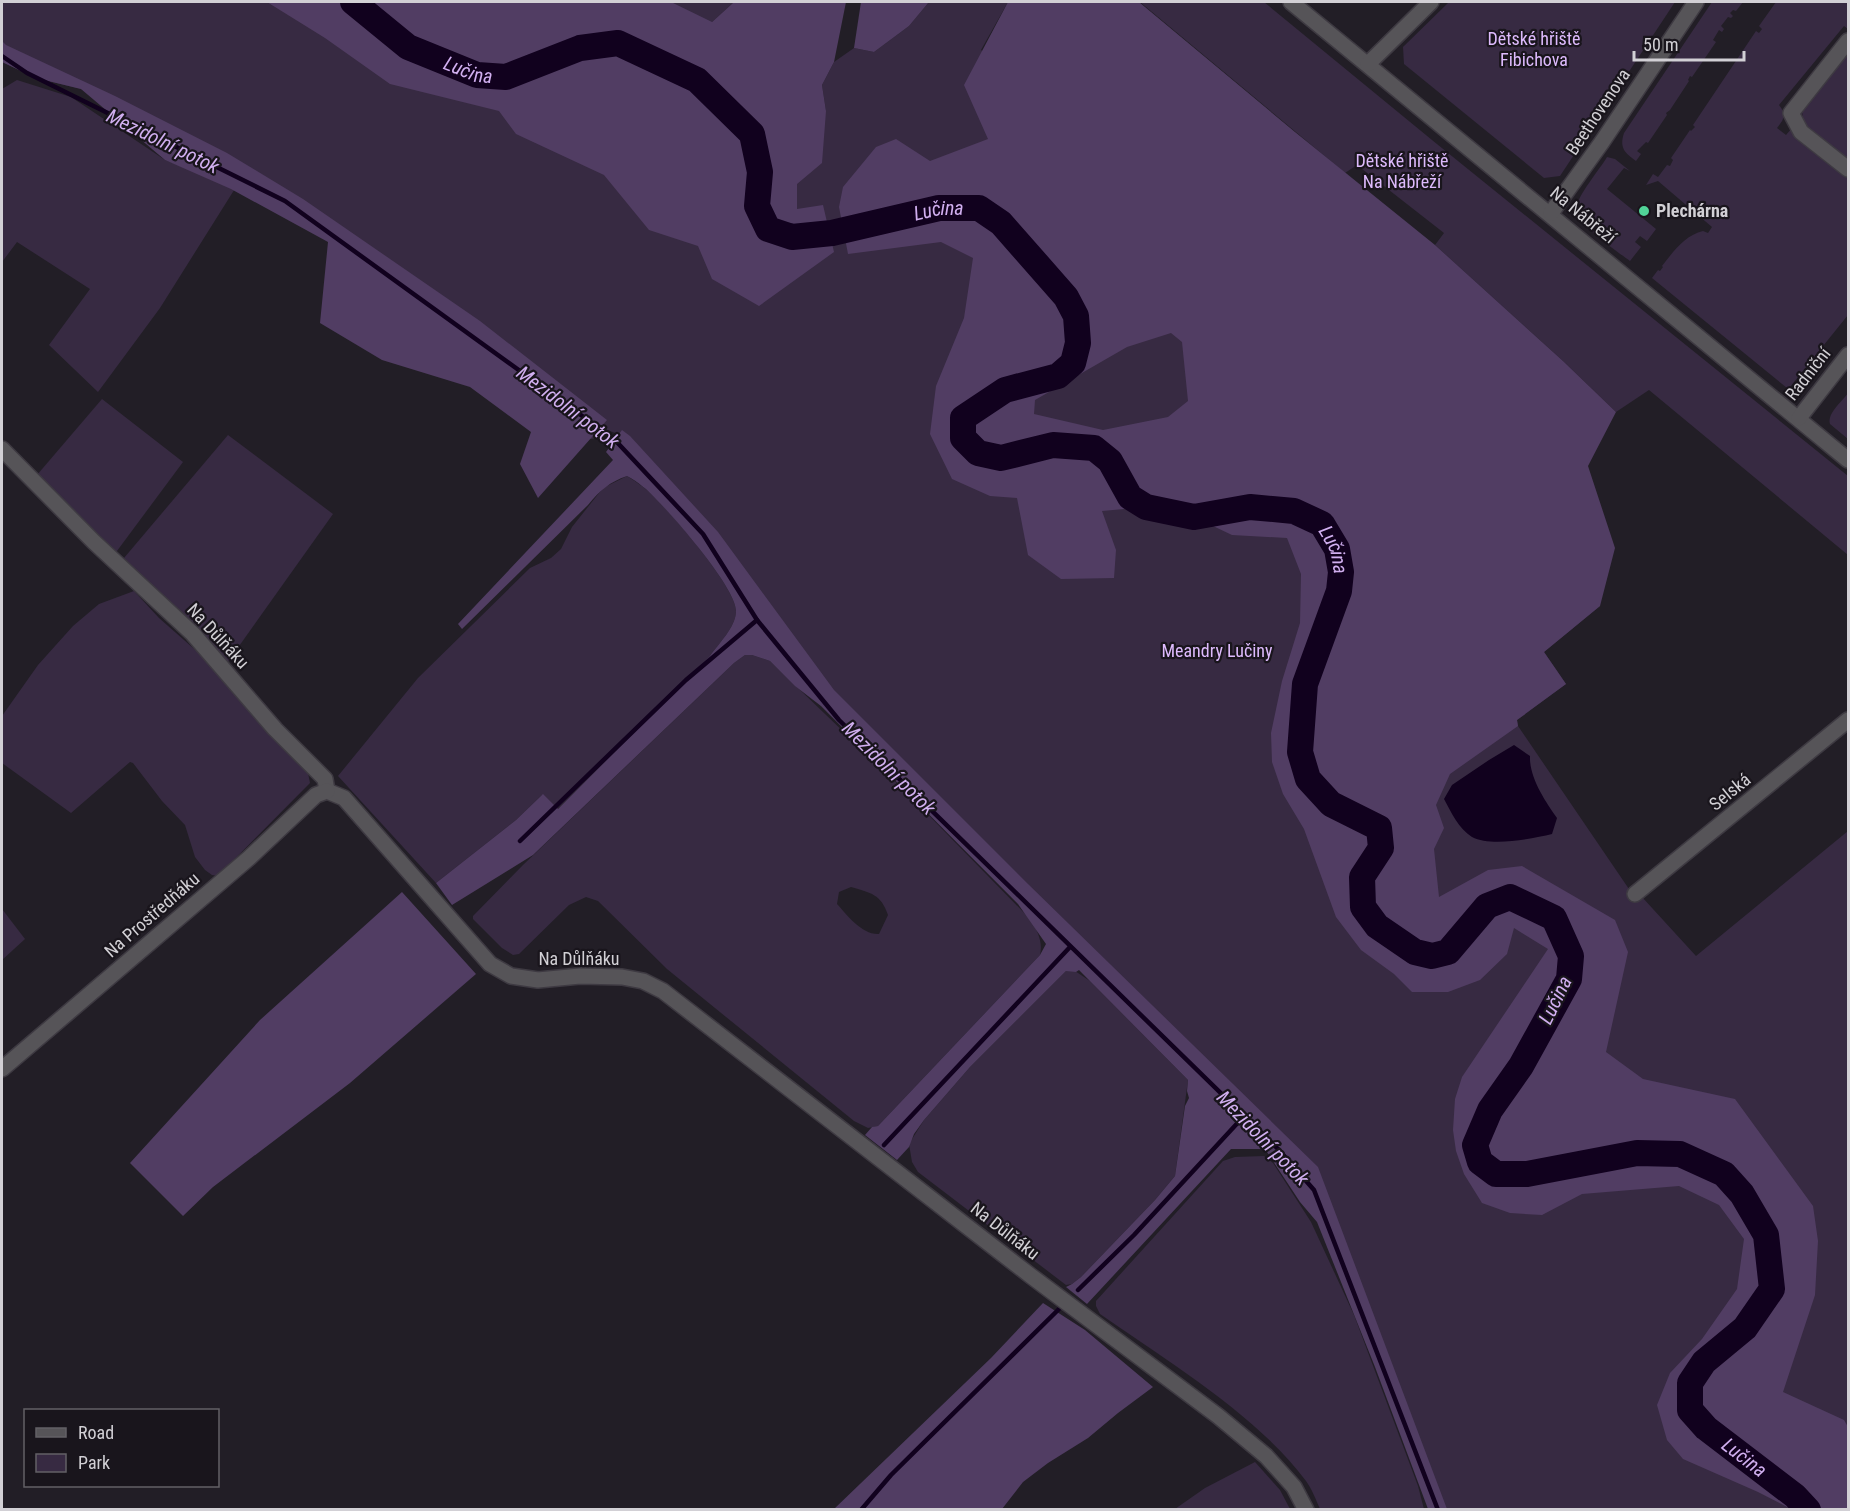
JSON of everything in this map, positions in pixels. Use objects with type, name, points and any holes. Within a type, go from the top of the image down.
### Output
[{"type":"street","name":"Na Nábřeží","points":[[1291,2],[1551,213],[1848,460]]},
{"type":"street","points":[[1368,64],[1430,2]]},
{"type":"street","name":"Beethovenova","points":[[1551,213],[1602,142],[1696,2]]},
{"type":"street","points":[[1848,41],[1791,113],[1801,132],[1848,169]]},
{"type":"street","name":"Radniční","points":[[1799,418],[1848,355]]},
{"type":"street","name":"Na Důlňáku","points":[[2,448],[94,542],[193,634],[275,729],[325,779],[327,791],[344,798],[490,964],[511,976],[538,980],[579,976],[622,977],[643,981],[663,991],[1030,1276],[1218,1416],[1266,1456],[1294,1487],[1306,1509]]},
{"type":"street","name":"Selská","points":[[1635,894],[1848,720]]},
{"type":"street","name":"Na Prostředňáku","points":[[2,1069],[249,858],[316,795],[327,791]]},
{"type":"green space","name":"Meandry Lučiny","points":[[2,2],[734,2],[712,22],[826,111],[822,85],[834,62],[854,48],[874,52],[909,26],[929,2],[1008,2],[981,50],[1540,447],[1600,606],[1544,652],[1566,684],[1517,720],[1518,726],[1631,892],[1642,897],[1696,956],[1848,831],[1848,1509],[1439,1509],[1313,1179],[828,699],[621,435],[607,430],[597,438],[591,439],[470,342],[457,328],[241,183],[81,89],[36,78],[2,62]]},
{"type":"green space","name":"Dětské hřiště Na Nábřeží","points":[[1140,2],[1264,2],[1848,476],[1848,555],[1649,390],[1616,412],[1435,245],[1444,233],[1357,165],[1345,173]]},
{"type":"green space","name":"Dětské hřiště Fibichova","points":[[1449,2],[1675,2],[1560,176],[1544,178],[1404,64],[1403,47]]},
{"type":"green space","points":[[1712,2],[1743,2],[1736,11],[1733,10],[1730,13],[1733,16],[1728,17],[1721,26],[1724,29],[1722,32],[1719,30],[1713,40],[1716,42],[1692,77],[1690,76],[1689,81],[1666,113],[1667,115],[1648,143],[1646,142],[1637,151],[1641,154],[1636,161],[1624,150],[1622,143],[1624,133]]},
{"type":"green space","points":[[1776,2],[1848,2],[1848,29],[1844,26],[1779,105],[1784,117],[1777,128],[1786,135],[1792,128],[1848,174],[1848,315],[1787,388],[1652,278],[1685,240],[1703,231],[1708,233],[1712,227],[1658,181],[1646,185],[1653,174],[1658,177],[1667,165],[1670,166],[1673,160],[1671,158],[1690,130],[1695,127],[1693,125],[1756,31],[1759,33],[1762,29],[1759,26]]},
{"type":"green space","points":[[1848,48],[1848,163],[1813,134],[1807,127],[1802,111]]},
{"type":"green space","points":[[17,80],[71,97],[165,160],[236,187],[160,308],[98,392],[49,345],[90,289],[17,242],[2,262],[2,89]]},
{"type":"green space","points":[[1607,157],[1615,159],[1630,171],[1624,168],[1607,189],[1656,229],[1647,241],[1640,236],[1635,242],[1641,247],[1630,261],[1590,230],[1576,209],[1584,190]]},
{"type":"green space","points":[[1848,393],[1848,439],[1830,424],[1830,420],[1833,412]]},
{"type":"green space","points":[[102,399],[183,462],[114,555],[37,475]]},
{"type":"green space","points":[[228,435],[333,514],[227,663],[124,558]]},
{"type":"green space","points":[[627,476],[657,499],[716,571],[734,602],[736,612],[733,624],[710,656],[557,809],[542,795],[516,820],[436,883],[338,776],[418,678],[530,568],[551,558],[561,549],[572,527],[603,488]]},
{"type":"green space","points":[[134,591],[159,618],[209,662],[266,729],[308,773],[310,783],[218,876],[205,870],[195,857],[185,825],[162,801],[133,763],[130,762],[71,813],[2,763],[2,716],[38,665],[73,626],[99,604]]},
{"type":"green space","points":[[745,655],[770,661],[905,791],[1032,921],[1039,938],[1040,955],[878,1126],[868,1128],[854,1121],[667,969],[598,901],[586,897],[569,905],[519,954],[513,955],[502,948],[473,919],[473,916],[523,865]],"holes":[[[851,887],[874,895],[885,908],[888,915],[879,934],[861,928],[837,904],[839,892]]]},
{"type":"green space","points":[[2,909],[25,939],[2,960]]},
{"type":"green space","points":[[1066,971],[1075,971],[1090,981],[1188,1080],[1175,1176],[1081,1277],[1072,1284],[1066,1285],[918,1172],[912,1162],[909,1144],[924,1120],[970,1067]]},
{"type":"green space","points":[[1264,1156],[1273,1163],[1311,1222],[1354,1315],[1418,1486],[1424,1509],[1320,1509],[1306,1481],[1263,1434],[1210,1390],[1100,1314],[1096,1306],[1096,1301],[1223,1161],[1235,1157]]},
{"type":"green space","points":[[1255,1462],[1280,1490],[1290,1509],[1175,1509],[1205,1488]]},
{"type":"shaded area","points":[[267,2],[671,2],[712,22],[734,2],[846,2],[834,62],[822,85],[826,111],[822,163],[797,184],[797,209],[823,205],[834,252],[759,306],[712,279],[698,246],[649,230],[604,175],[516,134],[499,111],[390,84],[325,38]]},
{"type":"shaded area","points":[[861,2],[929,2],[909,26],[874,52],[854,48]]},
{"type":"shaded area","points":[[1008,2],[1139,2],[1435,245],[1616,412],[1588,466],[1615,548],[1600,606],[1544,652],[1566,684],[1517,720],[1518,726],[1450,774],[1436,805],[1444,828],[1434,849],[1439,897],[1488,870],[1522,866],[1615,920],[1628,952],[1606,1052],[1643,1079],[1735,1099],[1813,1206],[1818,1241],[1815,1295],[1783,1392],[1844,1420],[1848,1427],[1848,1509],[1791,1509],[1683,1459],[1667,1440],[1657,1405],[1670,1373],[1702,1339],[1737,1289],[1744,1239],[1719,1205],[1679,1186],[1582,1194],[1542,1215],[1510,1213],[1482,1203],[1464,1174],[1456,1151],[1453,1130],[1455,1099],[1462,1077],[1548,949],[1514,928],[1507,954],[1480,980],[1448,992],[1412,992],[1394,974],[1361,950],[1336,917],[1304,829],[1283,794],[1272,762],[1271,733],[1282,681],[1300,623],[1301,574],[1287,538],[1232,535],[1194,517],[1146,507],[1102,511],[1116,550],[1114,578],[1061,579],[1028,555],[1017,498],[990,496],[952,479],[930,434],[936,386],[964,318],[973,258],[941,242],[848,254],[839,207],[843,187],[876,147],[896,139],[930,161],[988,139],[964,85]],"holes":[[[1171,333],[1182,342],[1188,401],[1168,417],[1103,430],[1034,414],[1035,400],[1127,347]]]},
{"type":"shaded area","points":[[2,41],[227,153],[303,199],[480,321],[607,420],[538,498],[520,464],[531,432],[470,387],[382,360],[320,323],[328,242],[231,189],[165,160],[81,89],[36,78],[2,62]]},
{"type":"shaded area","points":[[622,430],[718,532],[834,690],[1028,884],[1318,1167],[1447,1509],[1428,1509],[1317,1222],[1300,1202],[1265,1149],[1231,1149],[1087,1304],[1066,1287],[1081,1277],[1175,1176],[1185,1106],[1189,1098],[1188,1080],[1079,970],[1066,971],[970,1067],[924,1120],[914,1134],[909,1147],[897,1160],[865,1135],[872,1127],[878,1126],[1040,955],[1046,944],[1018,904],[821,706],[795,686],[770,661],[745,655],[734,663],[533,855],[452,905],[436,883],[516,820],[543,794],[558,809],[710,656],[730,630],[735,618],[734,602],[704,554],[653,496],[627,476],[601,491],[462,629],[458,624],[613,460],[606,452]]},
{"type":"shaded area","points":[[1514,745],[1530,756],[1535,780],[1557,818],[1552,834],[1500,842],[1472,837],[1459,825],[1444,799],[1452,785]]},
{"type":"shaded area","points":[[402,892],[476,974],[350,1083],[213,1187],[183,1216],[130,1163],[260,1020]]},
{"type":"shaded area","points":[[1043,1303],[1085,1330],[1153,1387],[1088,1438],[1023,1482],[1002,1509],[834,1509],[991,1358]]},
{"type":"waterway","name":"Lučina","points":[[353,2],[408,47],[477,75],[506,77],[580,48],[618,43],[697,80],[752,134],[760,172],[757,206],[768,229],[792,237],[832,233],[939,208],[979,208],[1001,223],[1066,297],[1076,316],[1078,343],[1073,363],[1058,376],[1005,390],[963,418],[963,438],[978,453],[1001,458],[1053,445],[1094,448],[1110,461],[1130,497],[1146,507],[1194,517],[1250,507],[1294,511],[1322,524],[1337,549],[1341,572],[1339,591],[1305,684],[1300,752],[1308,779],[1331,804],[1379,828],[1381,848],[1362,877],[1363,907],[1377,926],[1415,952],[1432,956],[1448,952],[1487,906],[1510,897],[1554,918],[1571,956],[1569,979],[1521,1066],[1490,1110],[1475,1145],[1480,1162],[1496,1174],[1527,1174],[1637,1153],[1680,1154],[1724,1174],[1742,1194],[1766,1235],[1772,1289],[1745,1328],[1704,1362],[1690,1383],[1690,1410],[1706,1428],[1795,1496],[1808,1510]]},
{"type":"waterway","name":"Mezidolní potok","points":[[2,56],[27,73],[285,201],[614,439],[703,534],[757,620],[839,720],[1278,1149],[1314,1190],[1438,1510]]},
{"type":"waterway","points":[[520,841],[686,680],[757,620]]},
{"type":"waterway","name":"Mezidolní potok","points":[[884,1145],[1070,947]]},
{"type":"waterway","points":[[1078,1290],[1134,1235],[1244,1116]]},
{"type":"waterway","points":[[861,1510],[891,1475],[1059,1309]]},
{"type":"place","name":"Plechárna","points":[[1644,211]]}]
